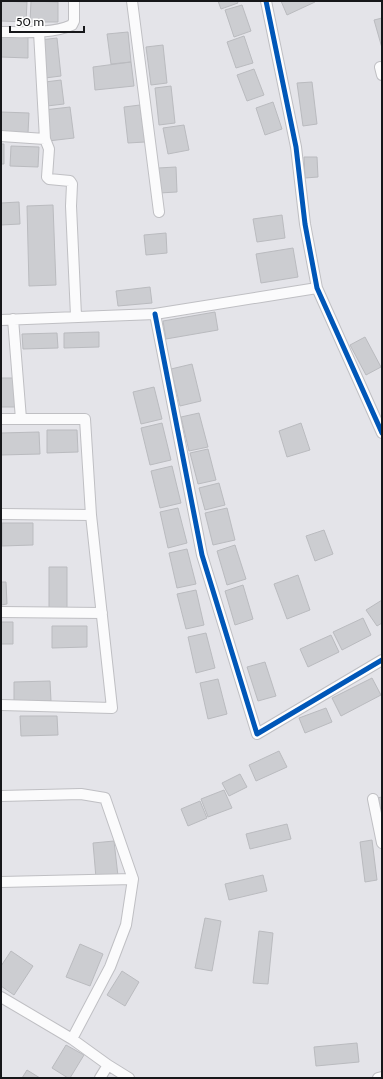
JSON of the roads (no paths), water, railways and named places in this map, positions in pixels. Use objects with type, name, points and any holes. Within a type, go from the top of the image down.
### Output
[{"type":"street","points":[[1,32],[39,32],[68,27],[72,25],[74,21],[74,1]]},
{"type":"street","points":[[132,1],[159,212]]},
{"type":"street","points":[[266,1],[296,147],[305,224],[317,288],[382,433]]},
{"type":"street","points":[[39,32],[45,138],[49,149],[47,178],[70,181],[72,184],[71,206],[76,316]]},
{"type":"street","points":[[1,136],[45,138]]},
{"type":"street","points":[[1,320],[155,314],[317,288]]},
{"type":"street","points":[[155,314],[202,555],[257,734],[382,660]]},
{"type":"street","points":[[13,319],[21,419]]},
{"type":"street","points":[[1,419],[85,419],[92,515],[112,708],[1,706]]},
{"type":"street","points":[[1,514],[92,515]]},
{"type":"street","points":[[1,612],[102,613]]},
{"type":"street","points":[[1,796],[81,794],[105,798],[132,879],[126,925],[116,953],[72,1039]]},
{"type":"street","points":[[373,799],[382,843]]},
{"type":"street","points":[[1,882],[132,879]]},
{"type":"street","points":[[1,997],[72,1039],[129,1078]]},
{"type":"street","points":[[100,1078],[108,1065]]},
{"type":"street","points":[[378,1078],[382,1077]]}]
